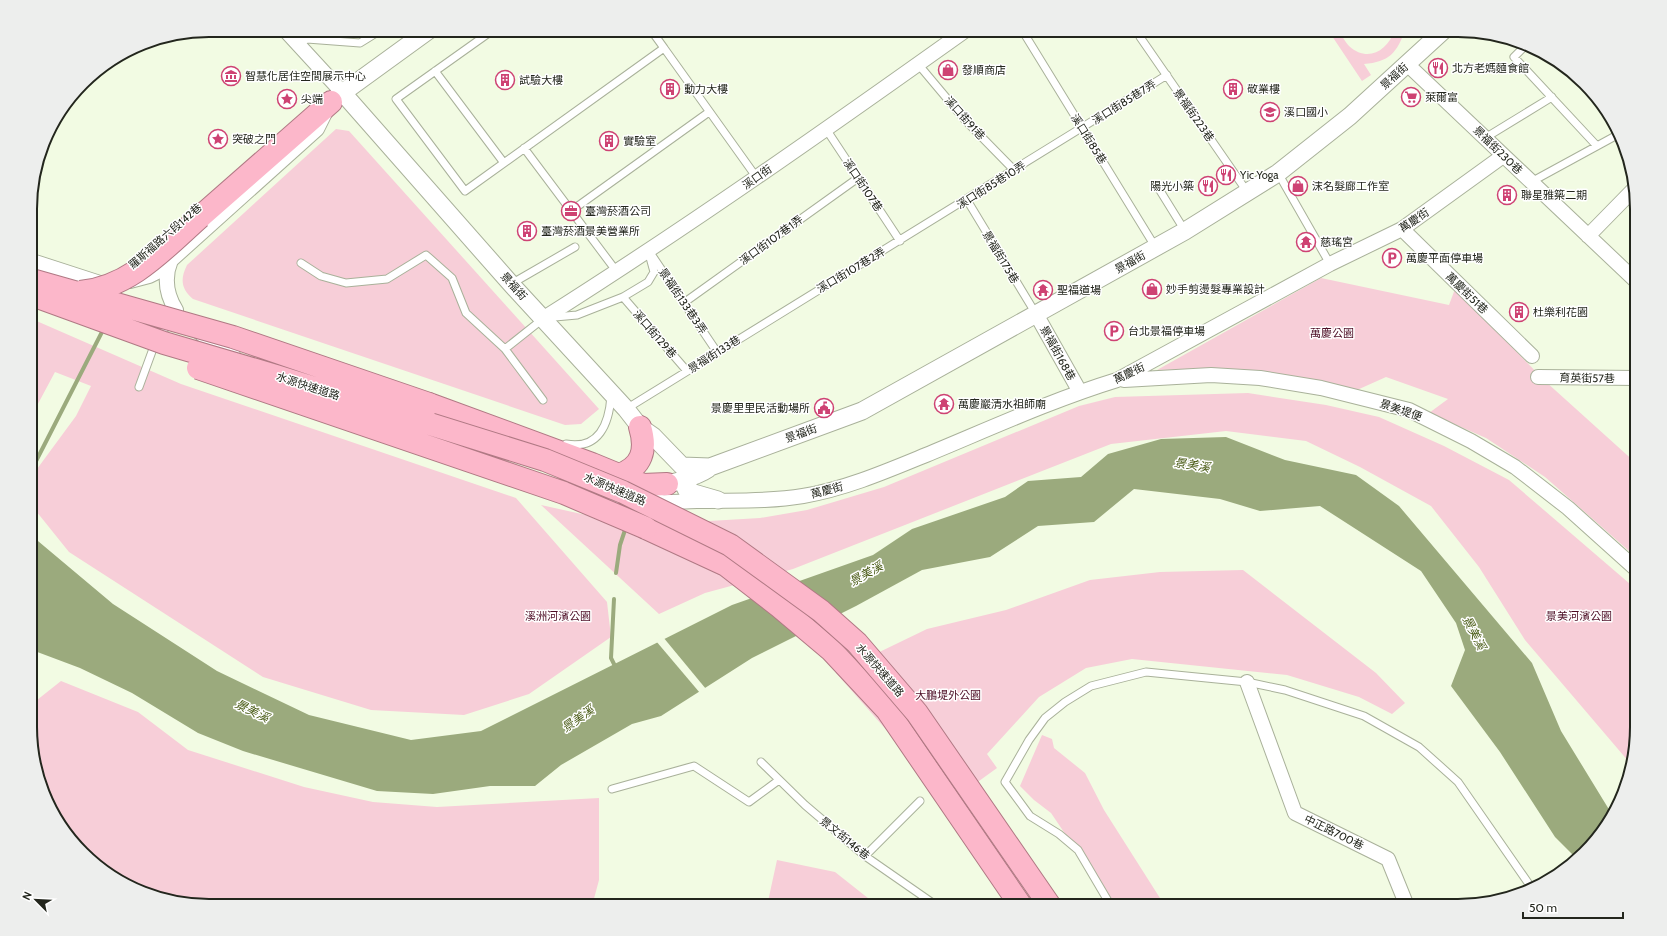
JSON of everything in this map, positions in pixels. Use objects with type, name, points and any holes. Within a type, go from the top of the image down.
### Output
[{"type":"highway","points":[[37,292],[58,294],[84,292],[115,284],[148,263],[337,97]]},
{"type":"highway","points":[[37,281],[233,337],[430,404],[592,464],[643,485],[667,484]]},
{"type":"highway","name":"水源快速道路","points":[[37,298],[164,343],[276,376],[545,460],[623,492],[730,546],[821,611],[857,643],[917,713],[1045,899]]},
{"type":"highway","name":"水源快速道路","points":[[37,310],[110,338],[564,493],[669,537],[726,565],[832,650],[887,710],[1016,899]]},
{"type":"highway","points":[[619,475],[630,471],[642,456],[643,437],[640,428]]},
{"type":"street","name":"景福街","points":[[291,37],[337,97],[544,318],[626,409],[640,428],[653,436],[682,466],[710,467],[862,411],[1185,232],[1278,173],[1350,116],[1436,37]]},
{"type":"street","name":"羅斯福路六段142巷","points":[[88,280],[123,271],[140,260],[303,112],[337,97],[419,37]]},
{"type":"street","name":"溪口街","points":[[544,318],[757,178],[956,37]]},
{"type":"street","name":"景福街230巷","points":[[1407,64],[1630,275]]},
{"type":"street","name":"羅斯福路六段142巷","points":[[88,280],[100,284],[123,282],[144,278],[154,274],[317,128],[337,97]]},
{"type":"street","name":"萬慶街","points":[[37,296],[50,307],[68,316],[190,360],[602,499],[629,502],[766,500],[803,496],[844,486],[887,471],[1080,392],[1117,380],[1330,264],[1402,229],[1504,156]]},
{"type":"street","points":[[1588,236],[1630,194]]},
{"type":"street","name":"萬慶街51巷","points":[[1402,229],[1532,356]]},
{"type":"street","points":[[171,259],[167,270],[166,280],[169,296],[179,311]]},
{"type":"street","points":[[37,263],[88,280]]},
{"type":"street","name":"景福街168巷","points":[[1036,314],[1080,392]]},
{"type":"street","name":"景美堤便","points":[[1117,380],[1211,375],[1260,378],[1334,391],[1409,410],[1471,441],[1515,467],[1568,508],[1630,564]]},
{"type":"street","name":"育英街57巷","points":[[1538,377],[1630,378]]},
{"type":"street","points":[[710,467],[691,478],[686,482],[684,487],[687,491],[718,500]]},
{"type":"street","points":[[629,502],[667,484],[691,478]]},
{"type":"street","name":"中正路700巷","points":[[1247,682],[1295,813],[1388,859],[1404,899]]},
{"type":"lane","points":[[297,44],[306,39],[360,43],[370,37]]},
{"type":"lane","points":[[483,37],[396,98],[465,191],[664,48]]},
{"type":"lane","points":[[656,37],[757,178]]},
{"type":"lane","name":"溪口街85巷","points":[[1026,37],[1156,248]]},
{"type":"lane","name":"景福街223巷","points":[[1140,37],[1248,193]]},
{"type":"lane","points":[[1522,49],[1514,57],[1597,146]]},
{"type":"lane","name":"溪口街91巷","points":[[918,64],[964,120],[1014,170]]},
{"type":"lane","points":[[435,71],[504,163]]},
{"type":"lane","name":"溪口街85巷7弄","points":[[1082,128],[1167,75]]},
{"type":"lane","points":[[1485,138],[1552,97]]},
{"type":"lane","points":[[571,211],[709,112]]},
{"type":"lane","name":"溪口街85巷10弄","points":[[900,241],[1082,128]]},
{"type":"lane","name":"溪口街107巷","points":[[826,129],[900,241]]},
{"type":"lane","points":[[1531,182],[1614,137]]},
{"type":"lane","points":[[524,148],[616,272]]},
{"type":"lane","points":[[1278,173],[1330,264]]},
{"type":"lane","name":"溪口街107巷1弄","points":[[685,302],[858,178]]},
{"type":"lane","points":[[1159,189],[1185,232]]},
{"type":"lane","name":"景福街175巷","points":[[967,200],[1036,314]]},
{"type":"lane","name":"溪口街107巷2弄","points":[[802,300],[900,241]]},
{"type":"lane","points":[[511,284],[575,247]]},
{"type":"lane","points":[[505,349],[544,318],[577,315],[623,297],[648,282],[654,272],[648,250]]},
{"type":"lane","name":"景福街133巷3弄","points":[[648,250],[685,302],[717,352]]},
{"type":"lane","points":[[301,264],[321,276],[346,283],[387,279],[426,255],[452,278],[466,313],[505,349],[543,400]]},
{"type":"lane","name":"溪口街129巷","points":[[623,297],[687,371]]},
{"type":"lane","name":"景福街133巷","points":[[626,409],[802,300]]},
{"type":"lane","points":[[174,328],[179,311]]},
{"type":"lane","points":[[139,387],[154,346],[179,311]]},
{"type":"lane","points":[[179,311],[201,339],[208,344],[245,356]]},
{"type":"lane","points":[[218,324],[511,426]]},
{"type":"lane","points":[[176,340],[190,360]]},
{"type":"lane","points":[[290,372],[416,415],[430,433]]},
{"type":"lane","points":[[556,441],[575,446],[594,440],[602,431],[608,419],[611,392]]},
{"type":"lane","points":[[1107,899],[1078,850],[1058,834],[1030,816],[1005,782],[1029,740],[1045,718],[1091,686],[1146,672],[1247,682],[1285,690],[1364,716],[1419,747],[1458,782],[1529,884]]},
{"type":"lane","name":"景文街146巷","points":[[761,762],[805,805],[865,856],[926,899]]},
{"type":"lane","points":[[612,789],[694,766],[749,802],[779,780]]},
{"type":"lane","points":[[865,856],[920,801]]},
{"type":"green space","points":[[1333,37],[1342,37],[1346,43],[1356,51],[1363,54],[1370,54],[1382,49],[1392,37],[1402,37],[1399,45],[1391,55],[1380,61],[1364,64],[1371,75],[1362,81]]},
{"type":"green space","points":[[336,129],[349,131],[599,409],[581,424],[565,425],[193,299],[189,295],[183,284],[183,275],[187,265]]},
{"type":"green space","name":"萬慶公園","points":[[1321,278],[1449,305],[1455,289],[1545,381],[1630,458],[1630,552],[1545,477],[1486,438],[1429,413],[1448,399],[1386,377],[1357,390],[1201,369],[1157,370]]},
{"type":"green space","name":"溪洲河濱公園","points":[[37,321],[181,384],[516,498],[607,602],[611,637],[529,694],[464,715],[371,710],[263,677],[69,552],[37,512],[37,469],[76,416],[91,386],[55,372],[37,406]]},
{"type":"green space","name":"景美河濱公園","points":[[1248,393],[1326,405],[1379,417],[1444,446],[1509,480],[1630,584],[1630,738],[1627,760],[1525,640],[1479,567],[1431,506],[1360,467],[1306,441],[1226,431],[1111,444],[793,569],[705,593],[659,614],[541,505],[613,521],[709,521],[760,518],[807,510],[884,487],[1079,406],[1115,397]]},
{"type":"green space","name":"大鵬堤外公園","points":[[1243,570],[1376,673],[1405,703],[1392,714],[1359,697],[1287,675],[1132,659],[1086,668],[1039,697],[987,754],[997,768],[950,802],[836,673],[927,629],[1006,610],[1090,580],[1160,572]]},
{"type":"green space","points":[[61,681],[138,712],[188,750],[304,787],[373,802],[437,807],[599,798],[599,880],[594,899],[198,899],[176,896],[154,890],[123,876],[104,863],[87,849],[60,813],[50,793],[40,760],[37,738],[37,700]]},
{"type":"green space","points":[[1042,735],[1052,739],[1054,748],[1085,773],[1104,810],[1161,899],[1109,899],[1051,813],[1034,800],[1020,786]]},
{"type":"green space","points":[[777,860],[835,872],[869,899],[769,899]]},
{"type":"water","name":"景美溪","points":[[1226,437],[1285,460],[1356,475],[1399,506],[1532,663],[1561,731],[1609,809],[1594,832],[1580,849],[1573,855],[1555,837],[1500,752],[1451,686],[1465,650],[1456,623],[1421,571],[1320,506],[1260,511],[1220,499],[1134,489],[1094,522],[1038,526],[990,557],[922,570],[856,606],[752,658],[661,716],[632,724],[561,765],[535,786],[490,786],[433,794],[377,791],[243,751],[198,733],[132,693],[80,668],[37,652],[37,540],[113,604],[217,671],[309,715],[411,740],[481,731],[732,605],[873,555],[912,529],[1005,497],[1028,481],[1081,477],[1108,454],[1161,439]]},
{"type":"pier","points":[[663,637],[706,689],[700,693],[656,641]]},
{"type":"waterway","points":[[37,459],[104,328]]},
{"type":"waterway","points":[[616,573],[620,545],[626,527]]},
{"type":"waterway","points":[[614,599],[611,658],[616,668]]},
{"type":"place","name":"北方老媽麵食館","points":[[1438,68]]},
{"type":"place","name":"發順商店","points":[[948,70]]},
{"type":"place","name":"智慧化居住空間展示中心","points":[[231,76]]},
{"type":"place","name":"試驗大樓","points":[[505,80]]},
{"type":"place","name":"動力大樓","points":[[670,89]]},
{"type":"place","name":"敬業樓","points":[[1233,89]]},
{"type":"place","name":"萊爾富","points":[[1411,97]]},
{"type":"place","name":"尖端","points":[[287,99]]},
{"type":"place","name":"溪口國小","points":[[1270,112]]},
{"type":"place","name":"突破之門","points":[[218,139]]},
{"type":"place","name":"實驗室","points":[[609,141]]},
{"type":"place","name":"Yic Yoga","points":[[1226,175]]},
{"type":"place","name":"陽光小築","points":[[1208,186]]},
{"type":"place","name":"沫名髮廊工作室","points":[[1298,186]]},
{"type":"place","name":"聯星雅築二期","points":[[1507,195]]},
{"type":"place","name":"臺灣菸酒公司","points":[[571,211]]},
{"type":"place","name":"臺灣菸酒景美營業所","points":[[527,231]]},
{"type":"place","name":"慈瑤宮","points":[[1306,242]]},
{"type":"place","name":"萬慶平面停車場","points":[[1392,258]]},
{"type":"place","name":"妙手剪燙髮專業設計","points":[[1152,289]]},
{"type":"place","name":"聖福道場","points":[[1043,290]]},
{"type":"place","name":"杜樂利花園","points":[[1519,312]]},
{"type":"place","name":"台北景福停車場","points":[[1114,331]]},
{"type":"place","name":"萬慶巖清水祖師廟","points":[[944,404]]},
{"type":"place","name":"景慶里里民活動場所","points":[[824,408]]}]
